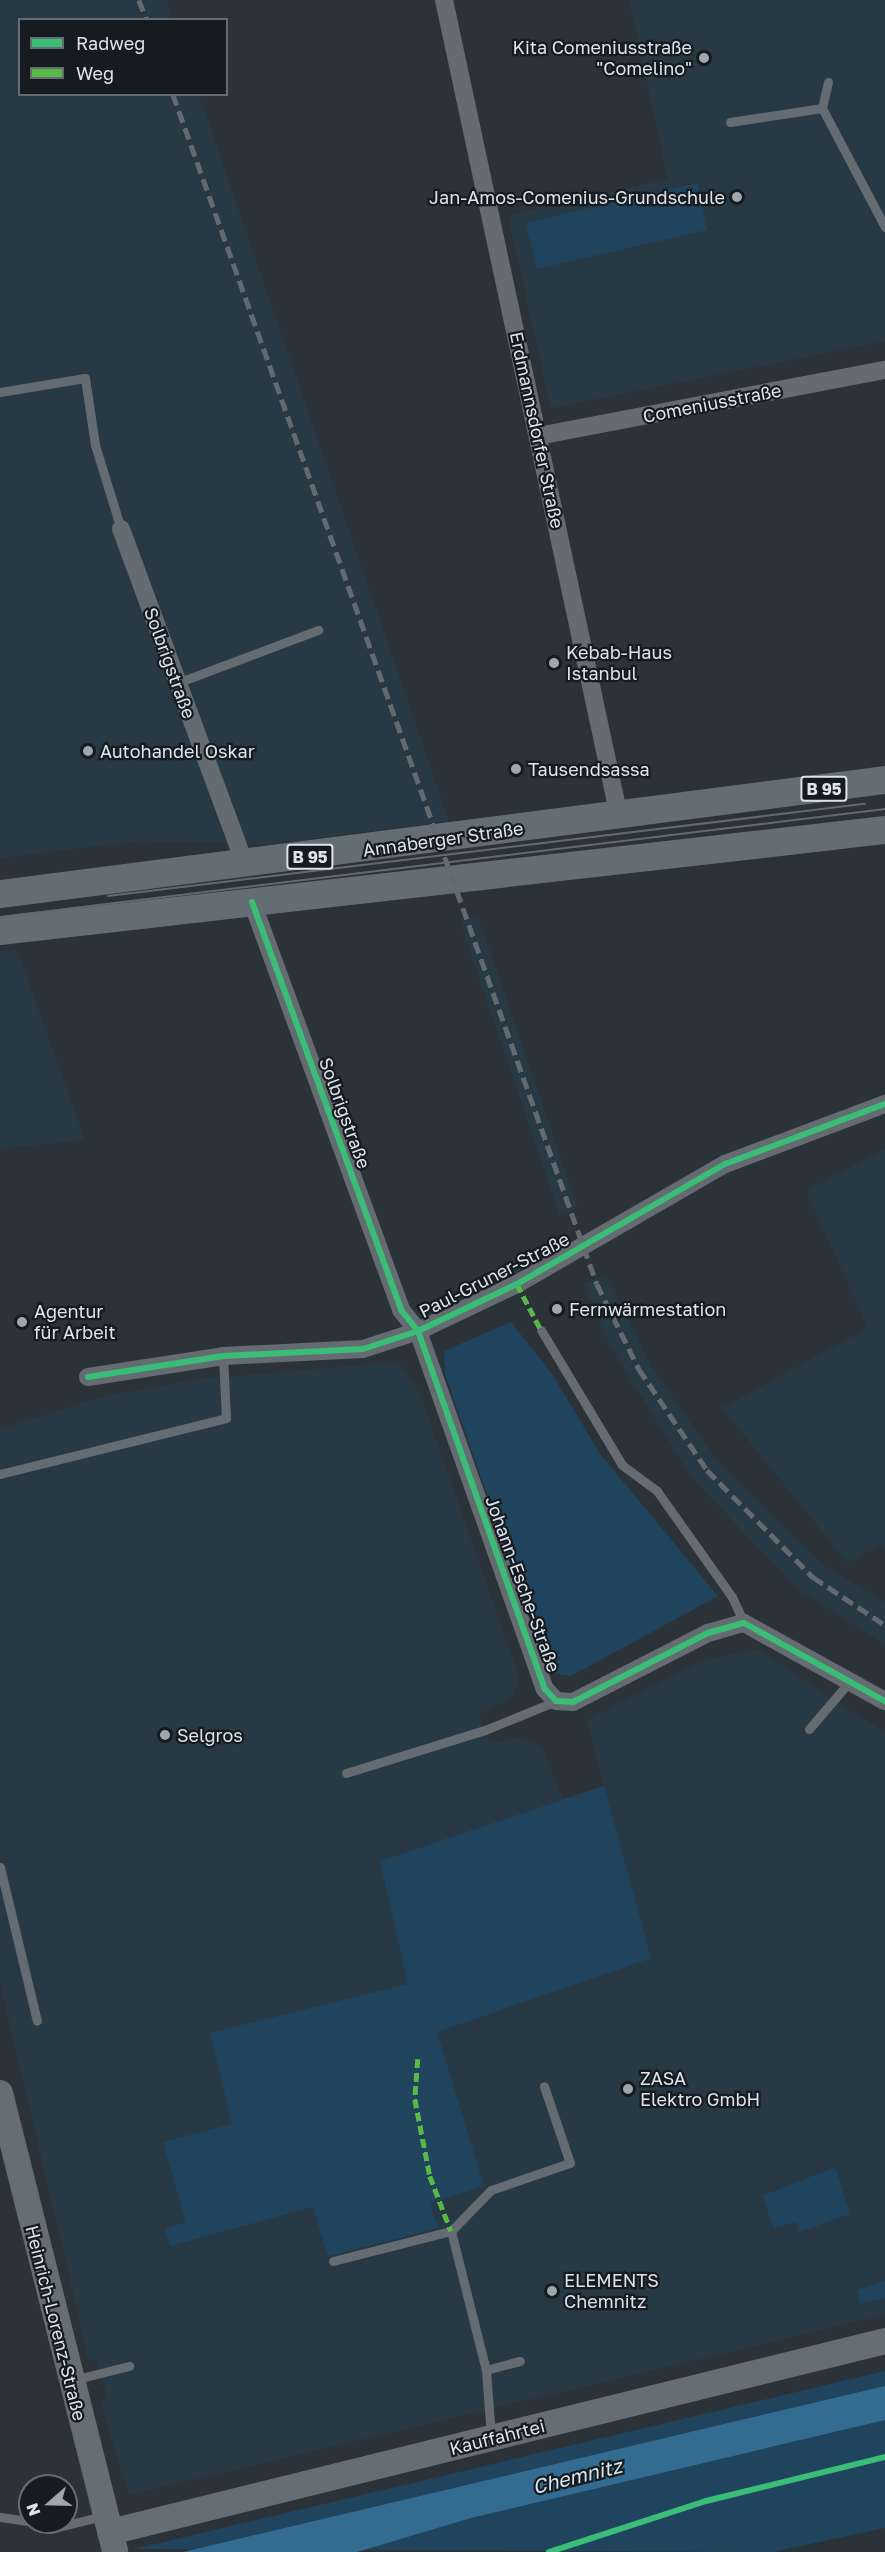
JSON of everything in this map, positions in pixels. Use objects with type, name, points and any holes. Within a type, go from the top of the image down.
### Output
[{"type":"main road","name":"Annaberger Straße","points":[[0,894],[245,865],[885,780]]},
{"type":"main road","name":"Erdmannsdorfer Straße","points":[[619,816],[627,860]]},
{"type":"main road","name":"B 95","points":[[0,930],[885,830]]},
{"type":"street","name":"Erdmannsdorfer Straße","points":[[444,0],[619,816]]},
{"type":"street","name":"Comeniusstraße","points":[[538,436],[885,370]]},
{"type":"street","name":"Solbrigstraße","points":[[121,529],[245,865]]},
{"type":"street","name":"Solbrigstraße","points":[[252,902],[400,1310],[417,1331]]},
{"type":"street","name":"Paul-Gruner-Straße","points":[[88,1377],[223,1356],[363,1349],[417,1331],[517,1284],[725,1164],[885,1104]]},
{"type":"street","name":"Johann-Esche-Straße","points":[[417,1331],[545,1689],[556,1701]]},
{"type":"street","points":[[556,1701],[573,1702],[708,1633],[744,1623],[885,1701]]},
{"type":"street","name":"Heinrich-Lorenz-Straße","points":[[0,2093],[110,2533]]},
{"type":"street","name":"Kauffahrtei","points":[[110,2533],[885,2341]]},
{"type":"lane","points":[[828,82],[822,108],[885,227]]},
{"type":"lane","points":[[730,122],[822,108]]},
{"type":"lane","points":[[0,392],[85,378],[95,445],[121,529]]},
{"type":"lane","points":[[177,683],[318,630]]},
{"type":"lane","points":[[541,1330],[622,1465],[657,1491],[732,1597],[744,1623]]},
{"type":"lane","points":[[0,1474],[226,1418],[223,1356]]},
{"type":"lane","points":[[809,1729],[850,1681]]},
{"type":"lane","points":[[346,1773],[485,1730],[556,1701]]},
{"type":"lane","points":[[0,1867],[37,2022]]},
{"type":"lane","points":[[333,2261],[451,2231],[491,2190],[570,2163],[544,2086]]},
{"type":"lane","points":[[451,2231],[486,2370],[491,2438]]},
{"type":"lane","points":[[486,2370],[520,2361]]},
{"type":"lane","points":[[71,2381],[129,2366]]},
{"type":"lane","points":[[0,2517],[18,2520]]},
{"type":"lane","points":[[78,2531],[110,2533]]},
{"type":"shaded area","points":[[0,0],[166,0],[173,18],[18,18],[18,96],[199,96],[449,821],[269,844],[140,841],[0,858]]},
{"type":"shaded area","name":"Jan-Amos-Comenius-Grundschule","points":[[629,0],[885,0],[885,341],[551,408],[508,216],[668,179]]},
{"type":"shaded area","points":[[697,183],[707,230],[537,269],[526,223]]},
{"type":"shaded area","points":[[478,916],[578,1208],[560,1216],[460,922]]},
{"type":"shaded area","points":[[17,950],[85,1140],[0,1149],[0,952]]},
{"type":"shaded area","points":[[885,1149],[885,1550],[881,1544],[848,1563],[722,1408],[868,1328],[806,1191]]},
{"type":"shaded area","points":[[607,1275],[652,1367],[718,1462],[823,1565],[885,1602],[885,1645],[798,1589],[692,1478],[609,1344],[584,1284]]},
{"type":"shaded area","points":[[511,1322],[552,1374],[601,1455],[718,1596],[571,1676],[557,1674],[546,1663],[445,1374],[444,1351]]},
{"type":"shaded area","points":[[398,1362],[420,1393],[520,1680],[510,1699],[479,1714],[490,1744],[518,1737],[541,1746],[563,1799],[604,1786],[587,1720],[704,1660],[757,1649],[885,1733],[885,2315],[129,2495],[100,2401],[108,2399],[97,2359],[89,2360],[0,1983],[0,1429],[101,1397],[198,1379]]},
{"type":"shaded area","points":[[604,1786],[651,1958],[437,2032],[484,2186],[430,2203],[438,2228],[328,2256],[313,2207],[170,2246],[165,2229],[186,2222],[163,2142],[232,2124],[210,2033],[408,1984],[380,1861]]},
{"type":"shaded area","points":[[835,2167],[850,2214],[799,2232],[796,2222],[774,2228],[762,2196]]},
{"type":"shaded area","points":[[885,2281],[885,2298],[860,2304],[857,2290]]},
{"type":"shaded area","points":[[885,2371],[885,2528],[773,2552],[134,2549]]},
{"type":"water","name":"Chemnitz","points":[[885,2386],[885,2420],[471,2518],[357,2552],[183,2552]]},
{"type":"tram line","points":[[108,896],[864,804]]},
{"type":"tram line","points":[[0,917],[885,809]]},
{"type":"railway","points":[[139,0],[146,18]]},
{"type":"railway","points":[[174,96],[597,1284],[639,1369],[707,1470],[813,1577],[885,1625]]},
{"type":"marked path","points":[[517,1284],[541,1330]]},
{"type":"marked path","points":[[418,2059],[415,2099],[430,2176],[451,2231]]},
{"type":"cycle path","points":[[252,902],[401,1310],[418,1331],[545,1689],[556,1701],[573,1702],[708,1633],[744,1623],[885,1701]]},
{"type":"cycle path","points":[[88,1377],[223,1356],[363,1349],[418,1331],[517,1284],[725,1164],[885,1104]]},
{"type":"cycle path","points":[[549,2552],[706,2501],[885,2457]]},
{"type":"place","name":"Kita Comeniusstraße \"Comelino\"","points":[[704,58]]},
{"type":"place","name":"Jan-Amos-Comenius-Grundschule","points":[[737,197]]},
{"type":"place","name":"Kebab-Haus Istanbul","points":[[554,663]]},
{"type":"place","name":"Autohandel Oskar","points":[[88,751]]},
{"type":"place","name":"Tausendsassa","points":[[516,769]]},
{"type":"place","name":"Fernwärmestation","points":[[557,1309]]},
{"type":"place","name":"Agentur für Arbeit","points":[[22,1322]]},
{"type":"place","name":"Selgros","points":[[165,1735]]},
{"type":"place","name":"ZASA Elektro GmbH","points":[[628,2089]]},
{"type":"place","name":"ELEMENTS Chemnitz","points":[[552,2291]]}]
